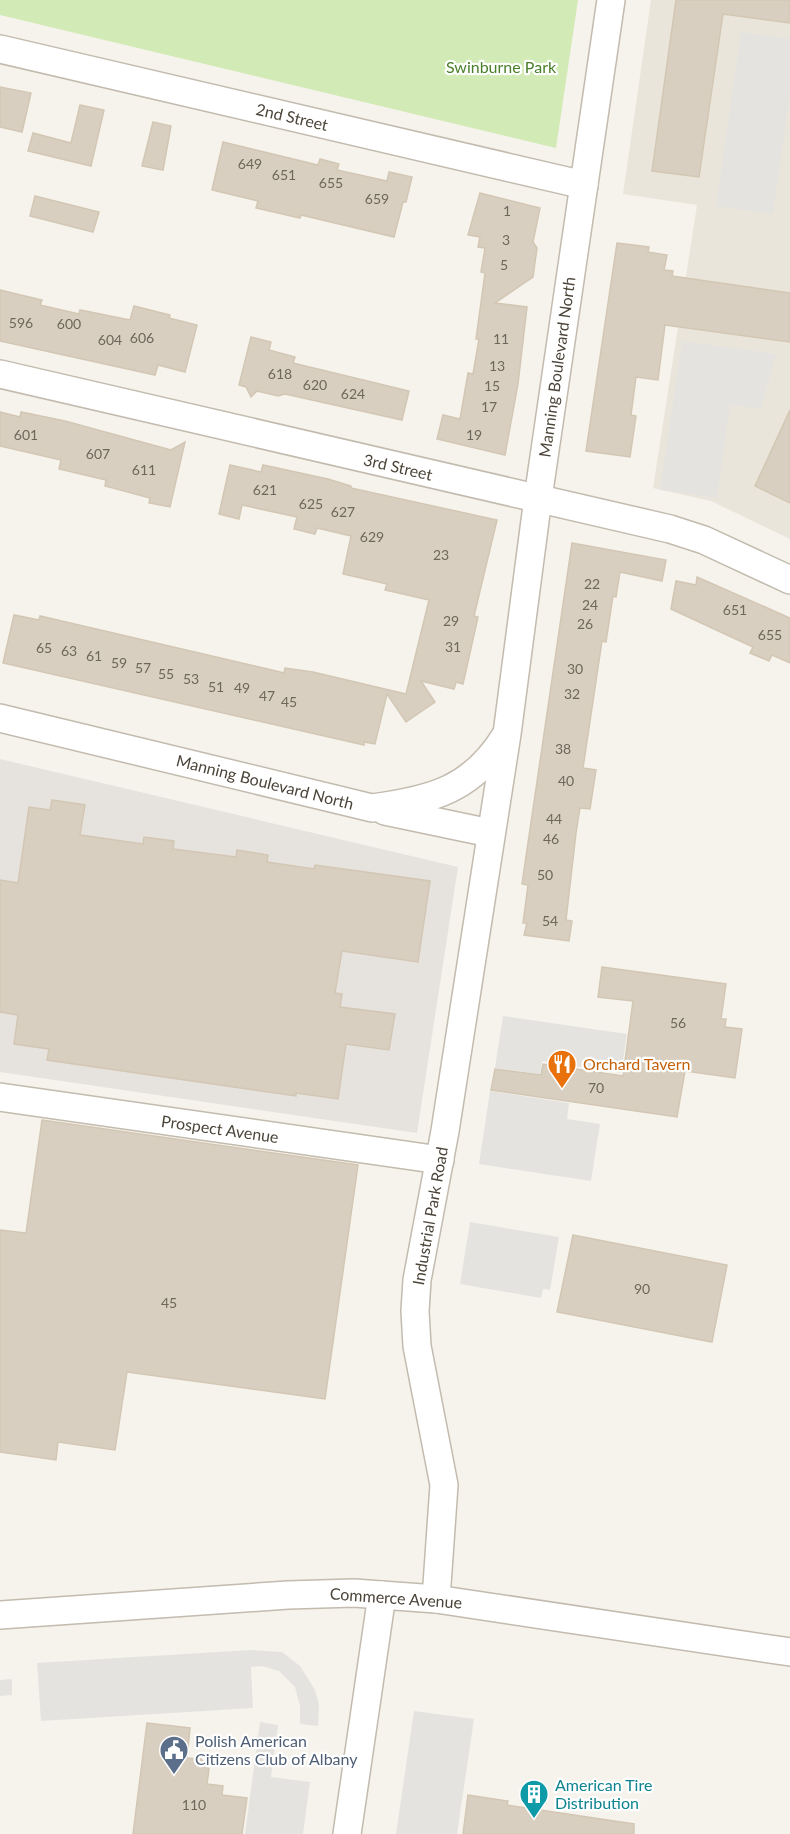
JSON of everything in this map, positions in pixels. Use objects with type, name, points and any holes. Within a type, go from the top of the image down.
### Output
[{"type":"street","name":"Manning Boulevard North","points":[[490,833],[507,734],[538,498],[611,0]]},
{"type":"street","name":"2nd Street","points":[[0,49],[584,184]]},
{"type":"street","name":"3rd Street","points":[[0,374],[681,532],[790,580]]},
{"type":"street","name":"Manning Boulevard North","points":[[0,718],[372,808],[424,799],[452,790],[470,778],[497,750],[507,734]]},
{"type":"street","points":[[372,808],[490,833]]},
{"type":"street","name":"Industrial Park Road","points":[[436,1599],[444,1485],[417,1346],[415,1311],[417,1280],[440,1160],[490,833]]},
{"type":"street","name":"Prospect Avenue","points":[[0,1097],[440,1160]]},
{"type":"street","name":"Commerce Avenue","points":[[0,1615],[323,1593],[382,1595],[436,1599],[790,1652]]},
{"type":"street","points":[[347,1834],[382,1595]]},
{"type":"shaded area","points":[[651,0],[790,0],[790,539],[711,501],[653,488],[697,205],[623,194]]},
{"type":"shaded area","points":[[741,32],[790,39],[790,93],[773,214],[716,206]]},
{"type":"shaded area","points":[[682,341],[776,354],[761,409],[730,405],[717,498],[660,490]]},
{"type":"shaded area","points":[[0,759],[458,867],[417,1133],[0,1072]]},
{"type":"shaded area","points":[[503,1016],[627,1034],[621,1073],[542,1061],[540,1074],[495,1068]]},
{"type":"shaded area","points":[[490,1091],[569,1103],[567,1119],[600,1124],[591,1181],[479,1164]]},
{"type":"shaded area","points":[[470,1222],[559,1237],[550,1290],[543,1289],[541,1298],[460,1284]]},
{"type":"shaded area","points":[[250,1650],[282,1652],[300,1666],[315,1690],[319,1705],[318,1726],[300,1724],[300,1706],[295,1687],[279,1671],[262,1666],[251,1667],[253,1708],[41,1721],[37,1663]]},
{"type":"shaded area","points":[[12,1679],[12,1695],[0,1696],[0,1680]]},
{"type":"shaded area","points":[[414,1711],[474,1719],[457,1834],[396,1834]]},
{"type":"shaded area","points":[[260,1722],[278,1725],[271,1777],[310,1782],[303,1834],[245,1834]]},
{"type":"green space","name":"Swinburne Park","points":[[0,0],[578,0],[556,148],[0,15]]},
{"type":"building","points":[[676,0],[790,0],[790,23],[723,14],[699,177],[652,171]]},
{"type":"building","points":[[0,87],[31,93],[22,132],[0,127]]},
{"type":"building","points":[[80,105],[104,110],[91,166],[28,151],[33,133],[71,143]]},
{"type":"building","points":[[153,122],[171,126],[163,170],[142,166]]},
{"type":"building","points":[[223,142],[318,165],[320,159],[339,164],[337,170],[387,181],[389,172],[412,177],[394,237],[301,215],[300,218],[256,208],[258,201],[212,190]]},
{"type":"building","points":[[480,193],[540,208],[533,242],[537,248],[533,277],[495,303],[527,307],[518,384],[505,455],[437,439],[443,415],[460,419],[468,373],[473,374],[479,339],[476,339],[485,273],[481,272],[485,248],[478,247],[480,237],[468,235]]},
{"type":"building","points":[[35,196],[99,212],[93,232],[30,216]]},
{"type":"building","points":[[617,243],[649,247],[648,252],[667,255],[664,270],[673,271],[672,276],[790,293],[790,342],[665,325],[658,380],[636,377],[631,415],[636,416],[630,457],[586,451]]},
{"type":"building","points":[[0,290],[42,300],[40,305],[79,314],[80,310],[130,320],[134,306],[197,325],[185,372],[158,365],[155,375],[0,341]]},
{"type":"building","points":[[251,337],[271,342],[269,350],[295,357],[293,363],[409,391],[402,420],[285,394],[278,396],[257,391],[251,397],[246,387],[239,385]]},
{"type":"building","points":[[790,410],[790,503],[755,486]]},
{"type":"building","points":[[0,412],[20,417],[21,412],[65,421],[171,450],[185,442],[170,507],[149,503],[150,498],[105,486],[106,480],[59,469],[61,460],[0,446]]},
{"type":"building","points":[[230,465],[261,472],[263,465],[328,479],[351,486],[351,488],[497,520],[474,616],[478,617],[463,684],[456,682],[454,689],[421,681],[435,702],[406,722],[387,694],[375,744],[364,742],[364,745],[3,663],[14,615],[39,620],[40,616],[284,673],[285,668],[313,672],[406,694],[429,600],[385,590],[387,584],[343,574],[351,536],[317,528],[315,534],[294,529],[297,517],[242,505],[239,519],[219,514]]},
{"type":"building","points":[[572,543],[666,560],[662,581],[620,572],[616,597],[613,596],[606,642],[602,641],[583,768],[596,770],[590,809],[580,808],[576,833],[566,920],[572,921],[569,941],[524,935],[527,923],[523,923],[528,885],[522,884]]},
{"type":"building","points":[[697,577],[790,618],[790,663],[772,655],[769,661],[750,653],[753,647],[671,609],[676,581],[696,585]]},
{"type":"building","points":[[52,800],[85,805],[80,835],[143,844],[144,837],[174,841],[173,849],[236,857],[237,850],[268,855],[267,862],[314,869],[315,865],[430,881],[418,962],[342,951],[335,993],[342,994],[340,1007],[395,1014],[389,1050],[346,1044],[338,1099],[296,1093],[296,1096],[47,1060],[49,1049],[14,1044],[18,1015],[0,1012],[0,880],[18,883],[29,807],[50,810]]},
{"type":"building","points":[[602,967],[726,984],[721,1019],[726,1019],[725,1027],[742,1029],[735,1078],[685,1071],[677,1117],[491,1090],[495,1069],[541,1075],[543,1064],[623,1076],[633,1001],[598,997]]},
{"type":"building","points":[[42,1120],[358,1165],[325,1399],[127,1372],[115,1450],[58,1442],[56,1460],[0,1452],[0,1230],[26,1233]]},
{"type":"building","points":[[573,1235],[727,1265],[712,1342],[557,1312]]},
{"type":"building","name":"Polish American Citizens Club of Albany","points":[[147,1723],[190,1728],[187,1758],[201,1759],[209,1769],[207,1784],[223,1786],[222,1795],[247,1798],[242,1834],[133,1834]]},
{"type":"building","name":"American Tire Distribution","points":[[468,1795],[508,1801],[507,1805],[634,1824],[634,1834],[463,1834]]},
{"type":"place","name":"Orchard Tavern","points":[[562,1090]]},
{"type":"place","name":"Polish American Citizens Club of Albany","points":[[174,1776]]},
{"type":"place","name":"American Tire Distribution","points":[[534,1820]]}]
